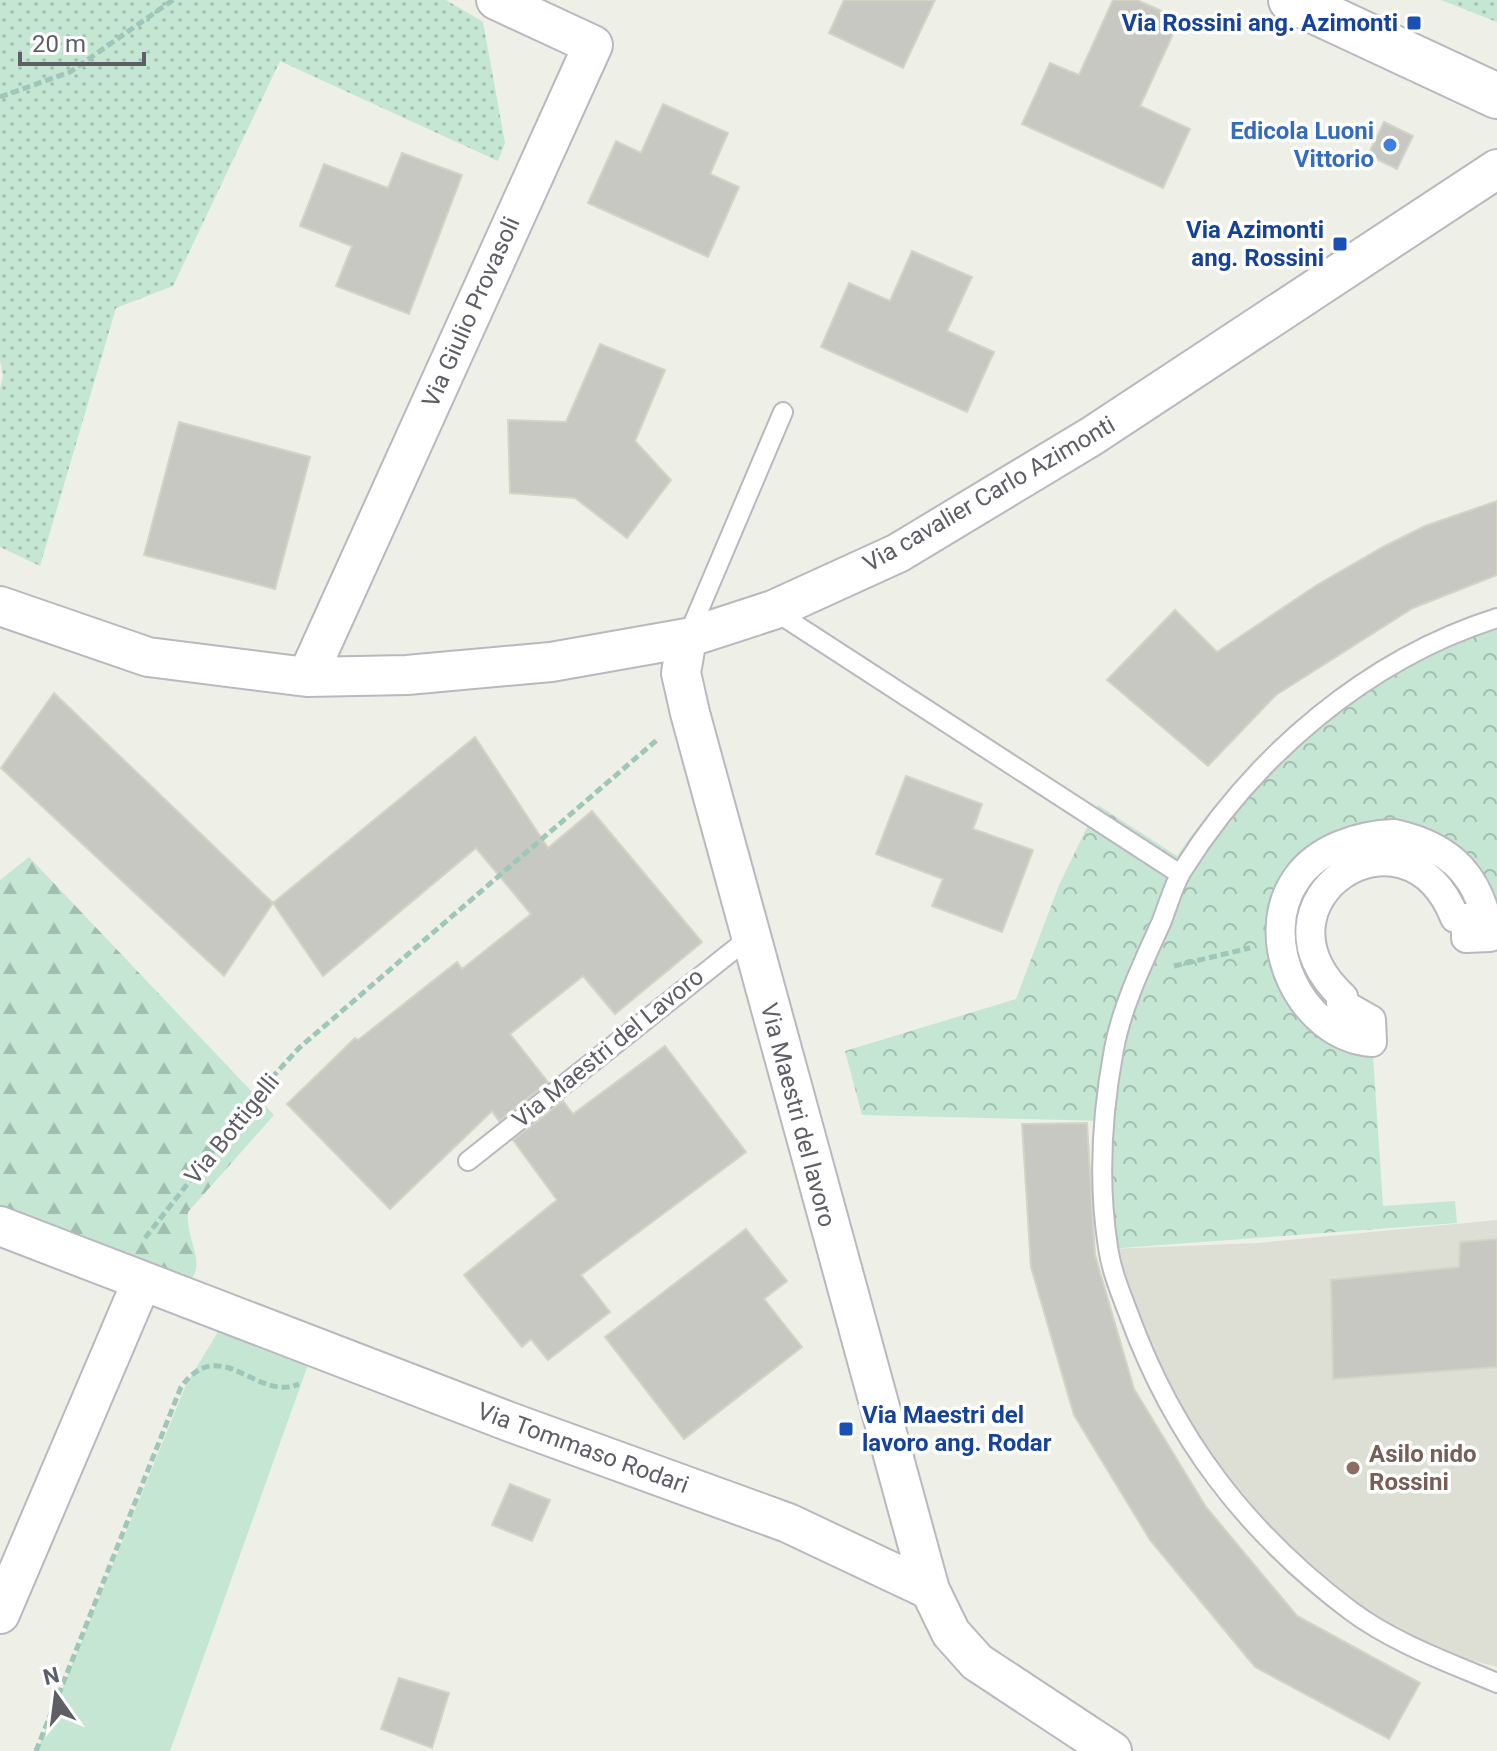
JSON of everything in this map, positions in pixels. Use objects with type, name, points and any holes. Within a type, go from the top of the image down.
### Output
[{"type":"street","name":"Via Giulio Provasoli","points":[[307,677],[593,45],[496,0]]},
{"type":"street","points":[[1291,0],[1497,96]]},
{"type":"street","name":"Via cavalier Carlo Azimonti","points":[[0,606],[148,657],[307,677],[407,675],[551,662],[687,638],[773,610],[898,553],[1092,436],[1497,169]]},
{"type":"street","name":"Via Maestri del lavoro","points":[[687,638],[681,673],[750,937],[930,1590]]},
{"type":"street","points":[[1382,834],[1417,839],[1442,851],[1462,869],[1479,892],[1490,937],[1466,938],[1466,918],[1455,918],[1439,887],[1420,870],[1397,863],[1373,861],[1346,870],[1314,906],[1310,934],[1313,959],[1326,980],[1343,997],[1341,1003],[1371,1020],[1372,1042],[1355,1041],[1316,1016],[1290,979],[1283,940],[1286,906],[1296,878],[1317,859],[1342,844],[1382,834]]},
{"type":"street","name":"Via Tommaso Rodari","points":[[0,1226],[326,1352],[788,1523],[930,1590]]},
{"type":"street","points":[[0,1614],[142,1281]]},
{"type":"street","points":[[930,1590],[951,1633],[977,1662],[1112,1751]]},
{"type":"lane","points":[[687,638],[783,412]]},
{"type":"lane","points":[[773,610],[1180,874]]},
{"type":"lane","points":[[1497,618],[1461,629],[1395,662],[1331,704],[1221,816],[1180,874],[1138,975],[1114,1046],[1104,1115],[1108,1249],[1142,1349],[1166,1402],[1225,1493],[1262,1536],[1353,1612],[1406,1643],[1497,1683]]},
{"type":"lane","name":"Via Maestri del Lavoro","points":[[468,1161],[750,937]]},
{"type":"path","points":[[0,97],[70,72],[101,54],[173,0]]},
{"type":"path","name":"Via Bottigelli","points":[[142,1281],[138,1247],[266,1084],[299,1048],[633,761]]},
{"type":"path","points":[[1138,975],[1283,940]]},
{"type":"path","points":[[36,1751],[181,1387],[191,1373],[205,1366],[223,1366],[280,1387],[293,1387],[311,1378],[326,1352]]},
{"type":"shaded area","name":"Asilo nido Rossini","points":[[1497,1220],[1497,1667],[1406,1643],[1303,1569],[1192,1443],[1108,1249],[1258,1243]]},
{"type":"green space","points":[[0,0],[446,0],[483,22],[505,143],[498,161],[280,61],[173,286],[116,308],[40,566],[0,547],[0,389],[3,376],[0,360]]},
{"type":"green space","points":[[1441,0],[1497,0],[1497,22]]},
{"type":"green space","points":[[1497,608],[1497,918],[1479,892],[1394,834],[1296,878],[1290,979],[1372,1042],[1383,1206],[1455,1201],[1457,1223],[1108,1249],[1104,1121],[862,1115],[845,1051],[1016,999],[1059,885],[1098,805],[1177,856],[1242,774],[1317,706],[1402,651]]},
{"type":"green space","points":[[29,857],[274,1115],[188,1212],[196,1256],[192,1278],[0,1210],[0,880]]},
{"type":"green space","points":[[222,1325],[310,1359],[170,1751],[37,1751],[186,1385]]},
{"type":"building","points":[[844,0],[935,0],[903,68],[829,33]]},
{"type":"building","points":[[1113,0],[1137,0],[1180,19],[1140,106],[1190,129],[1163,188],[1022,124],[1050,63],[1079,75]]},
{"type":"building","points":[[663,104],[728,133],[710,174],[739,187],[708,257],[588,203],[616,141],[641,153]]},
{"type":"building","name":"Edicola Luoni Vittorio","points":[[1384,122],[1413,136],[1397,169],[1368,155]]},
{"type":"building","points":[[402,153],[462,175],[409,314],[336,286],[352,246],[300,226],[324,164],[388,188]]},
{"type":"building","points":[[912,251],[972,277],[947,331],[994,352],[967,412],[821,347],[849,283],[890,301]]},
{"type":"building","points":[[600,344],[665,370],[635,441],[671,480],[627,538],[575,498],[510,493],[508,420],[566,422]]},
{"type":"building","points":[[179,422],[310,457],[275,589],[144,555]]},
{"type":"building","points":[[1497,501],[1497,575],[1413,608],[1276,695],[1208,766],[1107,680],[1175,610],[1217,652],[1317,585],[1383,547],[1425,526]]},
{"type":"building","points":[[54,693],[273,903],[224,976],[1,768]]},
{"type":"building","points":[[475,737],[548,848],[592,811],[702,942],[615,1014],[583,976],[510,1034],[548,1082],[499,1121],[492,1111],[390,1209],[287,1104],[355,1038],[358,1040],[457,962],[462,969],[531,914],[476,848],[323,976],[273,903]]},
{"type":"building","points":[[906,776],[982,804],[973,829],[1033,850],[1002,932],[932,906],[943,879],[876,854]]},
{"type":"building","points":[[665,1046],[746,1152],[581,1275],[610,1312],[548,1360],[531,1339],[522,1347],[464,1275],[557,1200],[513,1140],[563,1101],[573,1114]]},
{"type":"building","points":[[1087,1123],[1095,1255],[1134,1389],[1206,1507],[1297,1616],[1420,1683],[1389,1739],[1255,1667],[1150,1540],[1074,1415],[1031,1267],[1022,1124]]},
{"type":"building","points":[[746,1229],[787,1281],[764,1299],[802,1347],[684,1439],[605,1337]]},
{"type":"building","points":[[1497,1239],[1497,1367],[1333,1379],[1331,1280],[1459,1267],[1460,1242]]},
{"type":"building","points":[[510,1484],[550,1500],[532,1541],[492,1525]]},
{"type":"building","points":[[399,1678],[449,1693],[432,1748],[381,1729]]},
{"type":"place","name":"Via Rossini ang. Azimonti","points":[[1414,23]]},
{"type":"place","name":"Edicola Luoni Vittorio","points":[[1390,145]]},
{"type":"place","name":"Via Azimonti ang. Rossini","points":[[1340,244]]},
{"type":"place","name":"Via Maestri del lavoro ang. Rodar","points":[[846,1429]]},
{"type":"place","name":"Asilo nido Rossini","points":[[1353,1468]]}]
